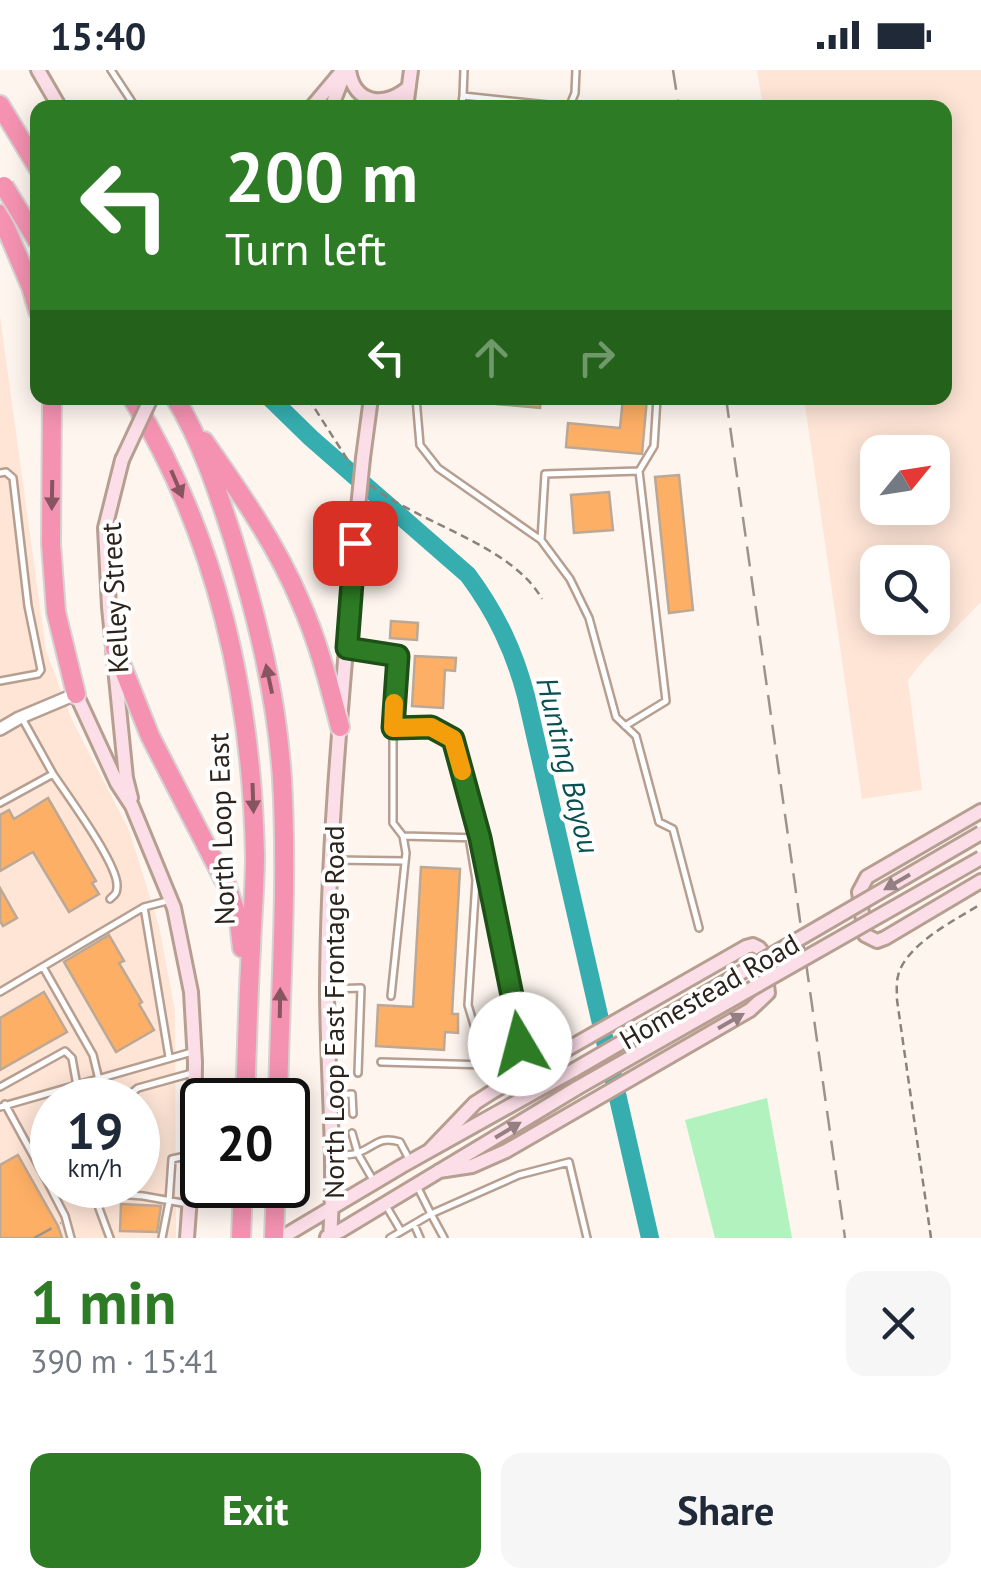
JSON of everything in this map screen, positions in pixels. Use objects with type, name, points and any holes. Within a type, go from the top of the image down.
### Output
[{"type":"highway","points":[[0,105],[30,155]]},
{"type":"highway","points":[[2,183],[30,229]]},
{"type":"highway","points":[[0,214],[30,289]]},
{"type":"highway","points":[[52,405],[51,544],[56,612],[76,694]]},
{"type":"highway","name":"North Loop East","points":[[136,405],[173,474],[197,532],[229,635],[244,709],[255,861],[246,1078]]},
{"type":"highway","name":"North Loop East","points":[[179,405],[206,462],[244,575],[273,700],[282,778],[278,1078]]},
{"type":"highway","points":[[180,405],[276,553],[300,600],[320,650],[340,727]]},
{"type":"highway","points":[[115,648],[150,736],[226,884],[239,920],[248,1014]]},
{"type":"highway","points":[[241,1238],[242,1208]]},
{"type":"highway","points":[[277,1208],[278,1238]]},
{"type":"main road","points":[[38,70],[55,100]]},
{"type":"main road","points":[[346,70],[357,90],[370,99],[393,98],[409,86]]},
{"type":"main road","points":[[318,100],[346,70]]},
{"type":"main road","points":[[334,100],[346,70]]},
{"type":"main road","points":[[407,100],[411,70]]},
{"type":"main road","name":"Kelley Street","points":[[132,806],[110,607],[106,528],[122,460],[148,405]]},
{"type":"main road","points":[[340,727],[370,405]]},
{"type":"main road","points":[[76,694],[117,783],[132,806],[170,900],[192,992],[195,1078]]},
{"type":"main road","name":"North Loop East Frontage Road","points":[[328,1237],[333,1155],[327,988],[340,727]]},
{"type":"main road","points":[[981,812],[867,877],[859,892],[864,934],[866,938],[884,938],[981,881]]},
{"type":"main road","name":"Homestead Road","points":[[278,1238],[981,833]]},
{"type":"main road","name":"Homestead Road","points":[[328,1237],[578,1088],[981,858]]},
{"type":"main road","points":[[429,1151],[505,1077],[562,1052],[746,947],[753,945],[763,953],[769,984],[762,1002],[486,1160],[438,1172]]},
{"type":"main road","points":[[187,1238],[190,1208]]},
{"type":"street","points":[[0,729],[76,694]]},
{"type":"lane","points":[[111,70],[131,100]]},
{"type":"lane","points":[[462,100],[464,70]]},
{"type":"lane","points":[[572,100],[576,70]]},
{"type":"lane","points":[[462,96],[500,100]]},
{"type":"lane","points":[[416,405],[420,445],[438,468],[540,540],[570,579],[589,618],[616,716],[636,736],[659,822],[672,829],[700,928]]},
{"type":"lane","points":[[540,540],[544,474],[638,471],[654,446],[657,405]]},
{"type":"lane","points":[[626,726],[666,701],[638,471]]},
{"type":"lane","points":[[0,472],[13,478],[28,606],[42,670],[0,681]]},
{"type":"lane","points":[[347,648],[398,656],[393,823],[403,836],[405,862],[391,996]]},
{"type":"lane","points":[[21,717],[114,874],[116,892],[110,899]]},
{"type":"lane","points":[[381,1062],[488,1065],[505,1077],[520,1044],[480,838],[453,739],[431,727],[393,728]]},
{"type":"lane","points":[[0,804],[53,774]]},
{"type":"lane","points":[[403,836],[480,838]]},
{"type":"lane","points":[[468,837],[476,880],[468,1005],[474,1025],[518,1025]]},
{"type":"lane","points":[[331,860],[405,862]]},
{"type":"lane","points":[[0,992],[144,908],[170,900]]},
{"type":"lane","points":[[144,908],[169,1058]]},
{"type":"lane","points":[[42,967],[93,1055],[99,1078]]},
{"type":"lane","points":[[327,988],[361,988],[358,1074]]},
{"type":"lane","points":[[0,1087],[64,1051],[72,1058],[76,1078]]},
{"type":"lane","points":[[105,1078],[194,1051]]},
{"type":"lane","points":[[160,1082],[195,1072]]},
{"type":"lane","points":[[330,1095],[352,1094],[353,1114]]},
{"type":"lane","points":[[30,1099],[2,1106],[30,1153]]},
{"type":"lane","points":[[352,1133],[374,1183]]},
{"type":"lane","points":[[333,1155],[358,1154],[389,1139],[400,1142],[411,1161]]},
{"type":"lane","points":[[162,1238],[170,1202],[172,1158],[180,1157]]},
{"type":"lane","points":[[390,1238],[431,1214],[519,1175],[569,1162],[587,1238]]},
{"type":"lane","points":[[417,1185],[444,1238]]},
{"type":"lane","points":[[160,1200],[180,1203]]},
{"type":"lane","points":[[385,1204],[401,1231]]},
{"type":"lane","points":[[61,1208],[71,1238]]},
{"type":"lane","points":[[99,1208],[110,1238]]},
{"type":"lane","points":[[414,1224],[420,1238]]},
{"type":"path","points":[[312,405],[357,474]]},
{"type":"path","points":[[366,482],[512,566],[542,598]]},
{"type":"path","points":[[931,1238],[896,980],[902,963],[924,942],[981,904]]},
{"type":"shaded area","points":[[757,70],[981,70],[981,602],[950,634],[950,545],[860,545],[860,635],[949,635],[908,680],[922,790],[862,799],[805,405],[952,405],[952,100],[762,100]]},
{"type":"shaded area","points":[[0,316],[46,651],[72,720],[129,830],[159,926],[175,1011],[176,1238],[0,1238]]},
{"type":"green space","points":[[767,1098],[792,1238],[715,1238],[685,1120]]},
{"type":"building","points":[[622,405],[646,405],[642,454],[566,447],[568,423],[620,428]]},
{"type":"building","points":[[679,475],[693,610],[669,613],[655,477]]},
{"type":"building","points":[[609,492],[613,530],[574,533],[571,495]]},
{"type":"building","points":[[391,621],[418,623],[417,640],[390,638]]},
{"type":"building","points":[[415,656],[456,658],[455,671],[445,670],[443,708],[412,706]]},
{"type":"building","points":[[48,798],[96,881],[92,883],[99,894],[69,912],[33,852],[0,871],[0,815],[9,810],[14,819]]},
{"type":"building","points":[[421,867],[460,869],[452,1014],[458,1014],[458,1033],[445,1032],[444,1050],[376,1046],[378,1005],[413,1007]]},
{"type":"building","points":[[0,888],[17,918],[3,926],[0,921]]},
{"type":"building","points":[[109,935],[154,1030],[116,1052],[64,962]]},
{"type":"building","points":[[44,992],[67,1032],[0,1070],[0,1018]]},
{"type":"building","points":[[18,1155],[30,1176],[30,1208],[48,1208],[62,1238],[0,1238],[0,1165]]},
{"type":"building","points":[[161,1206],[157,1232],[120,1231],[121,1208]]},
{"type":"waterway","name":"Hunting Bayou","points":[[277,405],[468,575],[503,632],[526,696],[650,1238]]},
{"type":"railway","points":[[673,70],[678,100]]},
{"type":"railway","points":[[727,405],[845,1238]]},
{"type":"railway","points":[[34,1238],[61,1223]]},
{"type":"slow traffic","points":[[394,703],[393,728],[431,727],[453,739],[462,771]]},
{"type":"route","points":[[355,543],[347,648],[398,656],[393,728],[431,727],[453,739],[480,838],[520,1044]]}]
